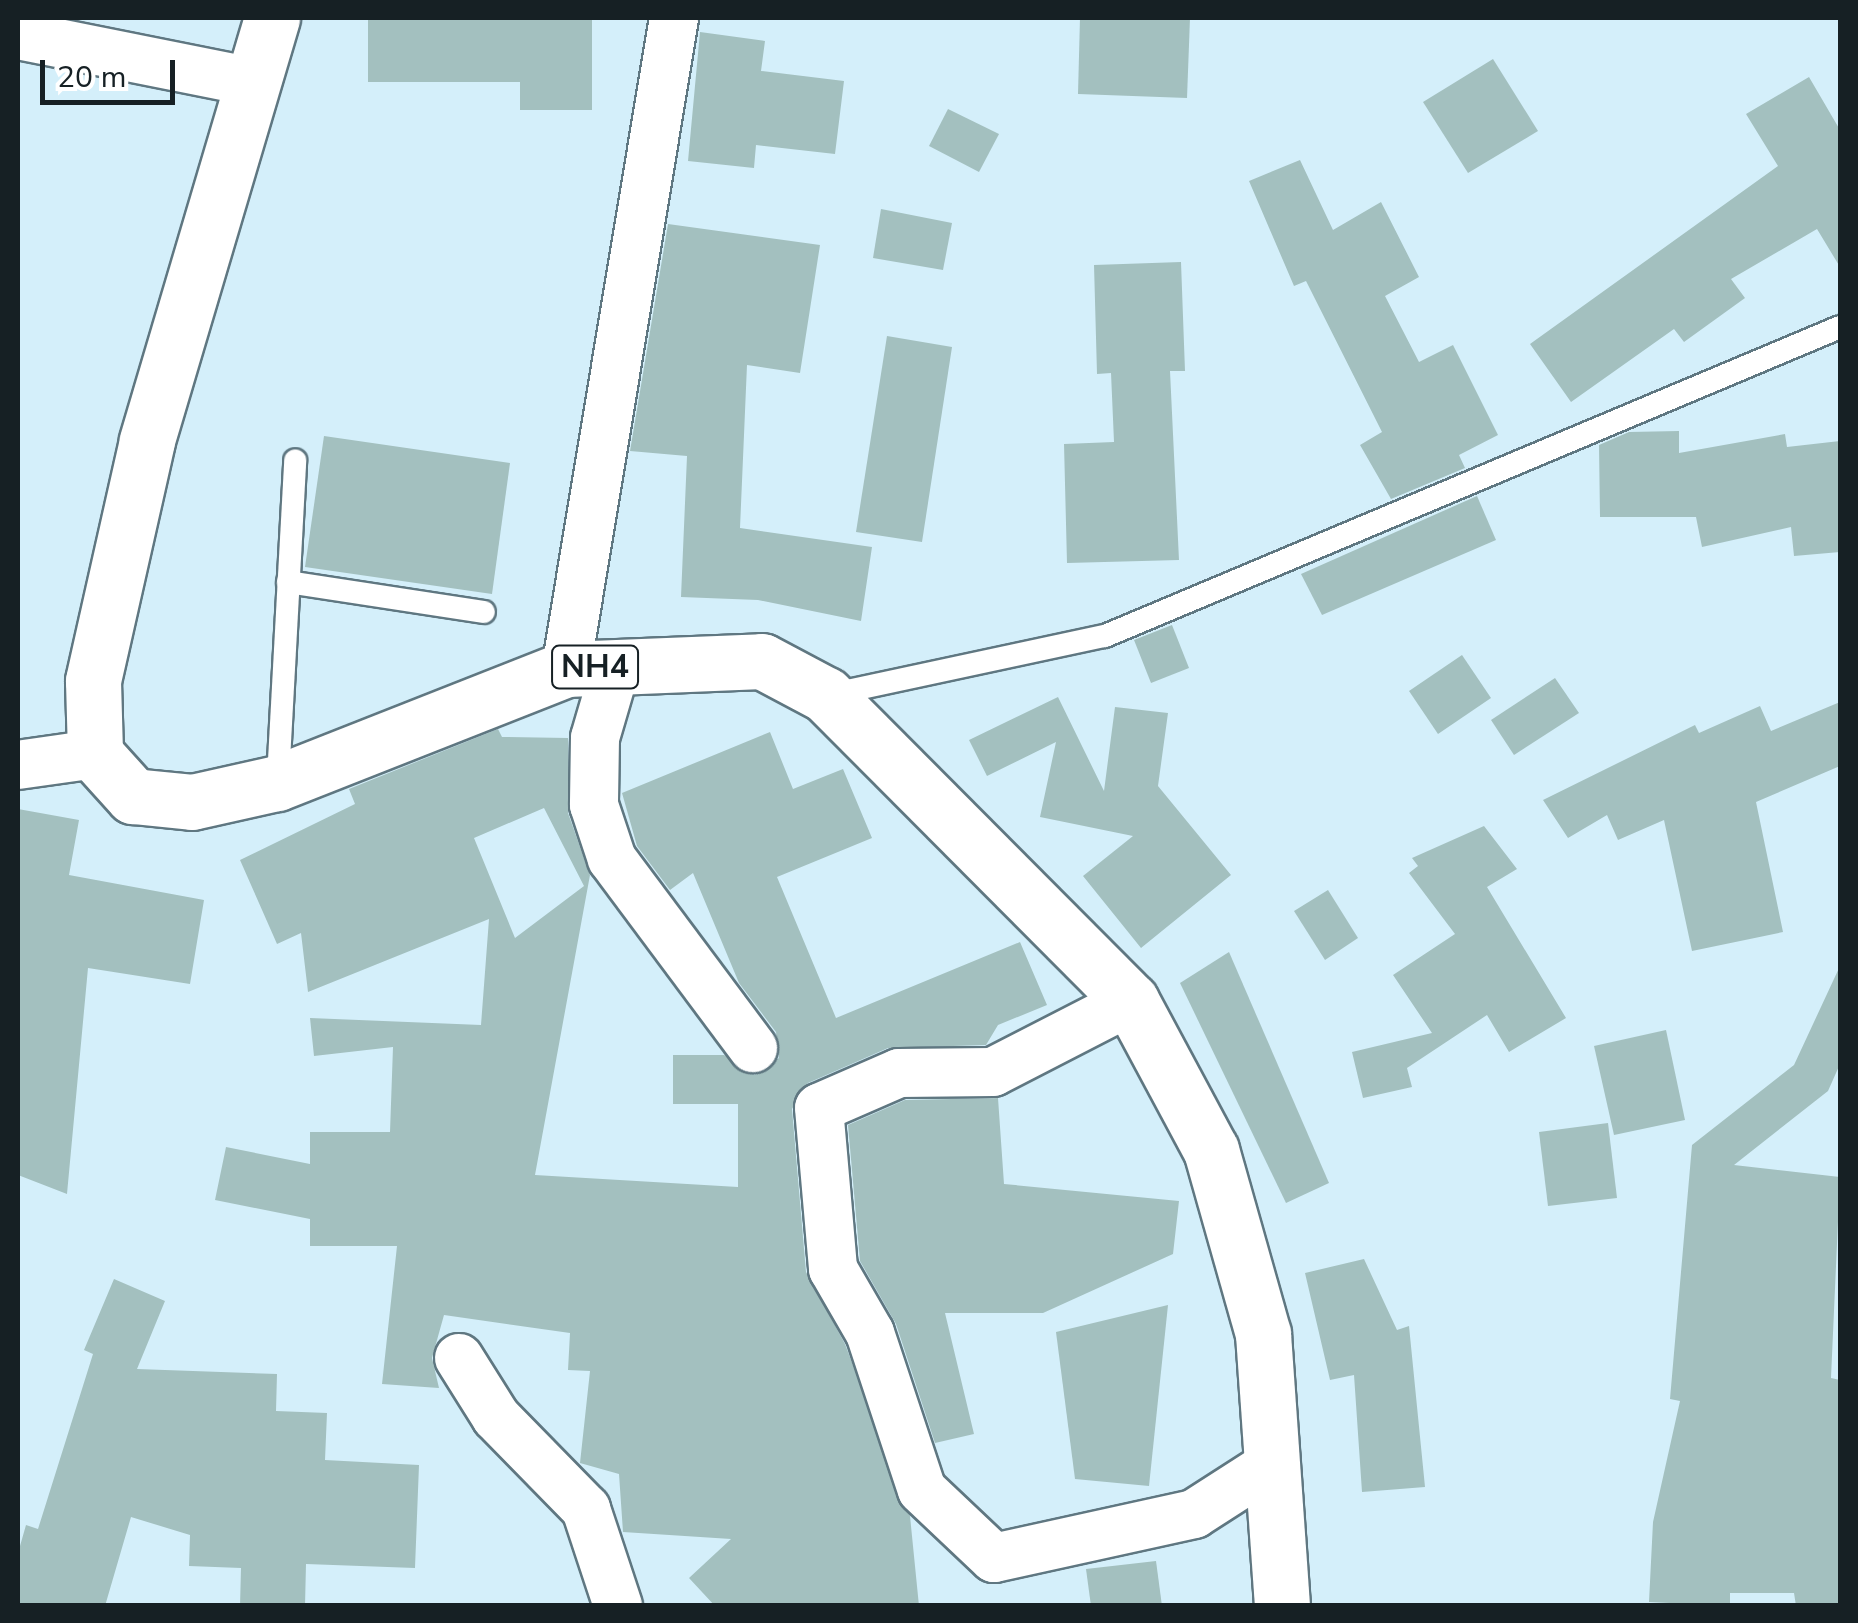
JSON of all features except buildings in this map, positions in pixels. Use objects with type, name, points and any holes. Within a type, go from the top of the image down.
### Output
[{"type":"highway","points":[[95,754],[93,681],[138,478],[250,81],[272,18]]},
{"type":"highway","name":"NH4","points":[[95,754],[133,796],[192,802],[278,783],[591,667],[762,661],[826,696],[1131,1002],[1211,1150],[1262,1334],[1282,1606]]},
{"type":"street","points":[[674,18],[591,667],[594,806],[612,858],[753,1048]]},
{"type":"street","points":[[18,35],[250,81]]},
{"type":"street","points":[[18,766],[95,754]]},
{"type":"street","points":[[1131,1002],[994,1072],[899,1072],[820,1108],[834,1269],[870,1333],[922,1490],[994,1558],[1194,1514],[1272,1464]]},
{"type":"street","points":[[459,1358],[496,1417],[586,1509],[618,1606]]},
{"type":"lane","points":[[826,696],[1105,636],[1840,327]]},
{"type":"lane","points":[[278,783],[295,460]]},
{"type":"lane","points":[[288,582],[484,612]]}]
